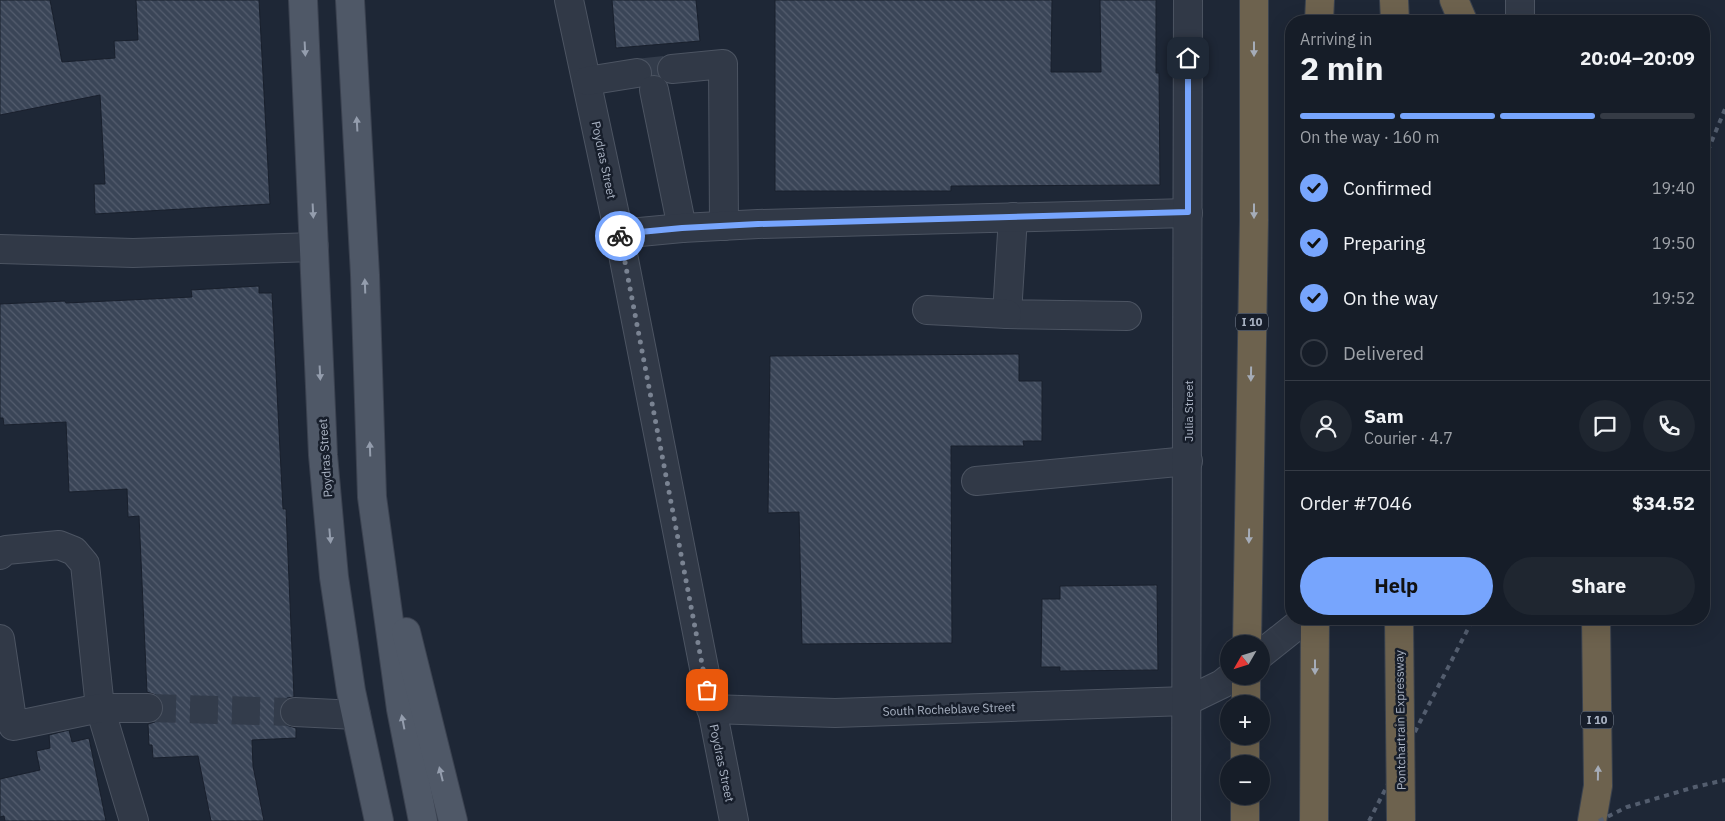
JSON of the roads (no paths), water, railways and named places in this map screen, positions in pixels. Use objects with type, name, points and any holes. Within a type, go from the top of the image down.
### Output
[{"type":"highway","name":"I 10","points":[[1247,635],[1254,220],[1254,0]]},
{"type":"highway","points":[[1319,15],[1320,0]]},
{"type":"highway","points":[[1454,0],[1460,15]]},
{"type":"highway","points":[[1314,821],[1316,625]]},
{"type":"highway","name":"Pontchartrain Expressway","points":[[1399,625],[1401,821]]},
{"type":"highway","name":"I 10","points":[[1592,821],[1598,786],[1596,625]]},
{"type":"highway","points":[[1245,805],[1245,821]]},
{"type":"main road","name":"Poydras Street","points":[[303,0],[324,455],[333,568],[351,691],[379,821]]},
{"type":"main road","points":[[350,0],[365,275],[372,497],[401,709],[423,821]]},
{"type":"main road","points":[[372,497],[453,821]]},
{"type":"street","name":"Poydras Street","points":[[569,0],[619,234],[734,821]]},
{"type":"street","name":"Julia Street","points":[[1186,821],[1188,0]]},
{"type":"street","points":[[1520,0],[1520,15]]},
{"type":"street","points":[[672,69],[724,64],[724,226]]},
{"type":"street","points":[[587,82],[646,82],[682,228]]},
{"type":"street","points":[[619,234],[724,226],[1188,212]]},
{"type":"street","points":[[1007,314],[1013,217]]},
{"type":"street","points":[[0,249],[133,253],[314,247]]},
{"type":"street","points":[[927,310],[1007,314],[1126,316]]},
{"type":"street","points":[[976,481],[1188,461]]},
{"type":"street","points":[[0,555],[6,550],[59,545],[74,551],[85,564],[100,708],[134,821]]},
{"type":"street","points":[[1270,647],[1297,625]]},
{"type":"street","points":[[0,639],[13,726],[100,708],[148,708]]},
{"type":"street","points":[[1187,701],[1220,685]]},
{"type":"street","name":"South Rocheblave Street","points":[[711,709],[835,713],[1187,701]]},
{"type":"street","points":[[295,712],[356,715]]},
{"type":"tunnel","points":[[637,73],[672,69]]},
{"type":"tunnel","points":[[148,708],[295,712]]},
{"type":"railway","points":[[1710,145],[1725,109]]},
{"type":"railway","points":[[1369,821],[1470,625]]},
{"type":"railway","points":[[1599,821],[1627,807],[1725,780]]}]
